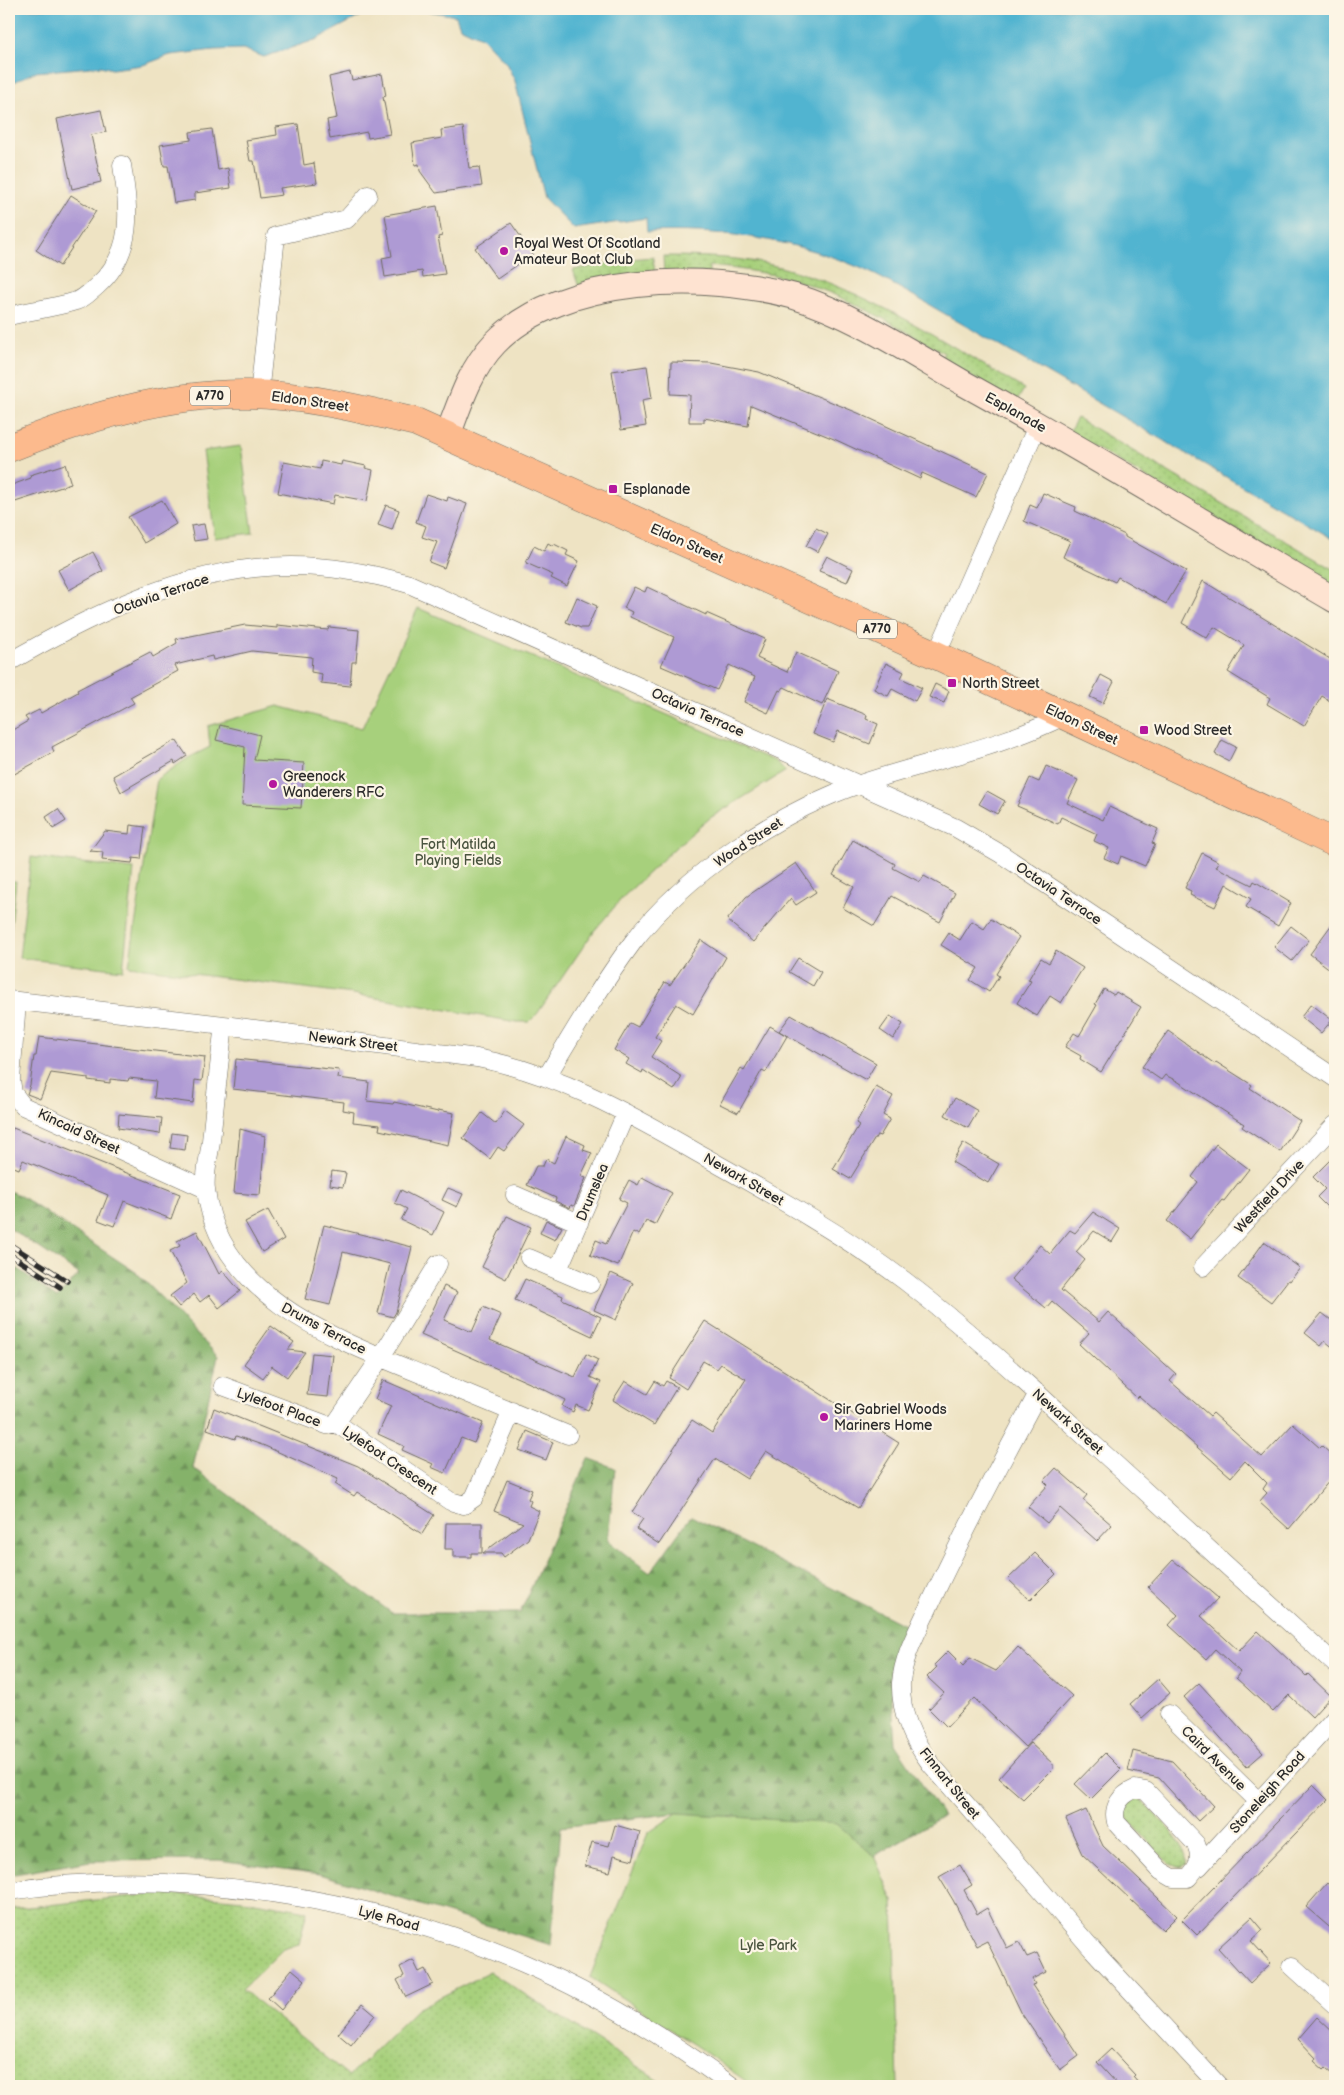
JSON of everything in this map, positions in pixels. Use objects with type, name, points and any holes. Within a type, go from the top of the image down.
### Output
[{"type":"main road","name":"Eldon Street","points":[[9,448],[95,418],[170,401],[210,396],[259,394],[364,409],[416,422],[936,655],[1335,843]]},
{"type":"street","points":[[9,316],[77,301],[107,277],[123,249],[127,228],[128,208],[122,165]]},
{"type":"street","points":[[259,394],[276,236],[347,219],[368,195]]},
{"type":"street","name":"Esplanade","points":[[448,435],[465,389],[478,364],[495,343],[538,310],[565,299],[633,286],[686,282],[752,287],[795,297],[843,315],[1038,424],[1335,600]]},
{"type":"street","points":[[936,655],[1038,424]]},
{"type":"street","name":"Octavia Terrace","points":[[9,662],[50,639],[140,598],[182,583],[223,572],[256,567],[300,566],[380,576],[409,584],[956,828],[1001,854],[1335,1078]]},
{"type":"street","name":"Wood Street","points":[[547,1076],[609,975],[634,941],[666,906],[707,869],[748,839],[815,801],[860,784],[1033,731],[1064,716]]},
{"type":"street","name":"Newark Street","points":[[13,1001],[442,1052],[501,1062],[547,1076],[626,1113],[726,1169],[865,1253],[905,1282],[952,1319],[1038,1393],[1335,1664]]},
{"type":"street","name":"Kincaid Street","points":[[13,1001],[11,1080],[13,1093],[23,1106],[206,1189]]},
{"type":"street","name":"Drums Terrace","points":[[224,1025],[206,1189],[218,1235],[235,1264],[260,1289],[287,1311],[381,1357],[568,1435]]},
{"type":"street","name":"Drumslea","points":[[558,1270],[626,1113]]},
{"type":"street","name":"Westfield Drive","points":[[1203,1266],[1335,1125]]},
{"type":"street","points":[[515,1195],[579,1223]]},
{"type":"street","points":[[529,1258],[590,1284]]},
{"type":"street","name":"Lylefoot Crescent","points":[[438,1264],[381,1357],[336,1423],[450,1501],[464,1505],[474,1498],[512,1411]]},
{"type":"street","name":"Lylefoot Place","points":[[223,1386],[327,1425],[336,1423]]},
{"type":"street","name":"Finnart Street","points":[[1038,1393],[940,1581],[908,1652],[902,1682],[904,1710],[914,1737],[930,1763],[1093,1950],[1219,2086]]},
{"type":"street","name":"Caird Avenue","points":[[1169,1714],[1258,1801]]},
{"type":"street","name":"Stoneleigh Road","points":[[1198,1867],[1201,1854],[1196,1844],[1146,1790],[1135,1789],[1125,1793],[1119,1799],[1114,1816],[1116,1822],[1161,1871],[1173,1878],[1188,1878],[1335,1718]]},
{"type":"street","name":"Lyle Road","points":[[9,1891],[58,1885],[100,1883],[232,1888],[327,1902],[407,1922],[522,1962],[615,2008],[732,2086]]},
{"type":"street","points":[[1292,1966],[1335,2005]]},
{"type":"green space","points":[[663,256],[737,259],[780,267],[813,277],[844,289],[906,319],[1024,389],[1016,403],[941,359],[944,353],[912,334],[862,307],[810,285],[760,272],[709,266],[709,273],[664,273]]},
{"type":"green space","points":[[653,257],[655,274],[579,287],[573,270],[630,259]]},
{"type":"green space","points":[[1077,418],[1335,570],[1335,588],[1069,432]]},
{"type":"green space","points":[[241,446],[253,533],[215,538],[203,451]]},
{"type":"green space","name":"Fort Matilda Playing Fields","points":[[418,608],[775,761],[786,771],[710,818],[678,845],[623,897],[594,931],[537,1014],[529,1022],[517,1022],[353,994],[129,966],[157,779],[188,758],[210,747],[208,726],[278,706],[362,728]]},
{"type":"green space","points":[[31,857],[134,869],[123,970],[19,958]]},
{"type":"green space","points":[[9,881],[16,881],[9,943]]},
{"type":"green space","points":[[9,1191],[19,1195],[137,1273],[218,1356],[193,1468],[392,1613],[520,1613],[588,1458],[615,1468],[608,1541],[650,1573],[691,1516],[906,1626],[890,1670],[895,1744],[943,1816],[874,1856],[837,1824],[677,1813],[561,1827],[551,1945],[320,1874],[219,1860],[90,1861],[9,1875],[9,1262],[57,1298],[79,1274],[9,1228]]},
{"type":"green space","points":[[1142,1800],[1177,1840],[1186,1857],[1186,1864],[1180,1867],[1169,1864],[1125,1816],[1126,1806],[1130,1801]]},
{"type":"green space","name":"Lyle Park","points":[[677,1813],[837,1824],[874,1856],[893,1900],[898,2086],[753,2086],[699,2048],[590,1977],[648,1833]]},
{"type":"green space","points":[[164,1893],[243,1900],[307,1911],[299,1944],[283,1949],[242,1989],[349,2076],[417,2009],[490,1972],[668,2086],[9,2086],[9,1909]]},
{"type":"water","points":[[9,9],[374,9],[315,40],[264,57],[243,49],[214,50],[170,55],[143,65],[112,69],[101,66],[35,72],[16,81],[9,82]]},
{"type":"water","points":[[417,9],[1335,9],[1335,540],[914,296],[861,268],[803,248],[752,237],[700,232],[647,232],[646,218],[574,229],[544,198],[515,81],[506,63],[483,38],[460,27],[456,16]]},
{"type":"building","points":[[350,72],[352,80],[382,74],[386,96],[383,97],[390,134],[368,138],[367,132],[330,139],[327,120],[337,118],[329,77]]},
{"type":"building","points":[[101,110],[106,132],[91,135],[101,182],[72,189],[57,119]]},
{"type":"building","points":[[298,124],[304,165],[314,163],[317,183],[280,188],[282,195],[260,198],[254,161],[250,161],[246,140],[277,135],[276,127]]},
{"type":"building","points":[[463,127],[469,168],[479,167],[482,186],[436,193],[420,171],[419,164],[415,165],[412,143],[442,138],[441,130]]},
{"type":"building","points":[[212,129],[218,170],[228,168],[231,188],[195,193],[195,200],[174,203],[168,166],[164,166],[160,145],[191,140],[190,132]]},
{"type":"building","points":[[71,195],[96,211],[60,266],[36,250]]},
{"type":"building","points":[[437,206],[442,236],[438,237],[445,274],[423,277],[422,271],[385,277],[382,258],[392,256],[385,215]]},
{"type":"building","name":"Royal West Of Scotland Amateur Boat Club","points":[[511,223],[533,254],[497,279],[475,248]]},
{"type":"building","points":[[671,362],[711,363],[759,372],[858,413],[988,473],[976,497],[922,473],[920,479],[834,439],[751,405],[748,426],[704,418],[704,422],[689,422],[690,395],[670,394]]},
{"type":"building","points":[[647,366],[652,398],[642,400],[646,426],[621,430],[612,371]]},
{"type":"building","points":[[321,461],[341,465],[342,461],[366,466],[365,468],[373,470],[367,501],[335,495],[333,504],[278,493],[284,462],[320,469]]},
{"type":"building","points":[[65,464],[71,484],[9,504],[9,486],[31,478],[30,475]]},
{"type":"building","points":[[1043,493],[1076,507],[1075,511],[1125,535],[1125,537],[1186,571],[1166,604],[1118,577],[1115,582],[1063,557],[1070,541],[1024,521],[1030,505],[1037,508]]},
{"type":"building","points":[[426,494],[447,501],[448,497],[467,504],[444,568],[429,562],[437,542],[422,537],[426,526],[416,522]]},
{"type":"building","points":[[162,500],[176,524],[144,543],[128,517]]},
{"type":"building","points":[[386,505],[399,510],[392,530],[378,525]]},
{"type":"building","points":[[204,524],[207,539],[194,541],[191,526]]},
{"type":"building","points":[[816,528],[828,534],[818,552],[806,546]]},
{"type":"building","points":[[548,543],[568,551],[566,555],[579,561],[567,586],[551,578],[553,575],[526,563],[534,546],[544,551]]},
{"type":"building","points":[[93,552],[103,571],[69,590],[58,570]]},
{"type":"building","points":[[827,556],[853,569],[847,582],[819,571]]},
{"type":"building","points":[[1203,581],[1335,662],[1335,704],[1322,696],[1304,726],[1267,704],[1270,698],[1228,672],[1244,645],[1214,627],[1207,638],[1182,623]]},
{"type":"building","points":[[634,587],[645,592],[647,587],[706,615],[706,613],[765,639],[757,658],[787,672],[796,652],[838,671],[822,705],[784,687],[781,691],[779,690],[768,713],[744,702],[755,677],[729,665],[717,690],[661,666],[674,637],[630,617],[632,612],[624,608]]},
{"type":"building","points":[[577,597],[597,606],[587,628],[581,628],[566,622]]},
{"type":"building","points":[[245,625],[277,628],[277,625],[328,630],[329,627],[359,630],[356,662],[352,662],[350,686],[321,683],[322,674],[311,672],[312,657],[252,651],[213,660],[212,656],[175,665],[178,671],[130,697],[134,703],[52,747],[54,752],[9,777],[9,732],[28,721],[25,717],[39,710],[41,713],[78,692],[77,690],[150,652],[153,657],[177,643],[176,639]]},
{"type":"building","points":[[886,663],[904,672],[901,678],[922,688],[915,701],[892,689],[888,696],[874,689]]},
{"type":"building","points":[[1101,675],[1114,682],[1103,703],[1090,697]]},
{"type":"building","points":[[935,684],[949,691],[944,703],[929,697]]},
{"type":"building","points":[[827,699],[867,715],[866,719],[878,724],[870,744],[838,731],[833,742],[813,734]]},
{"type":"building","name":"Greenock Wanderers RFC","points":[[220,725],[260,735],[254,760],[304,763],[301,808],[242,805],[245,747],[216,740]]},
{"type":"building","points":[[176,740],[187,756],[175,764],[174,761],[121,792],[113,776]]},
{"type":"building","points":[[1222,740],[1236,747],[1229,761],[1215,754]]},
{"type":"building","points":[[1046,766],[1078,780],[1067,803],[1103,820],[1109,807],[1158,829],[1152,843],[1155,844],[1145,866],[1121,856],[1118,864],[1104,858],[1109,848],[1094,841],[1097,834],[1061,817],[1058,824],[1017,806],[1030,778],[1039,782]]},
{"type":"building","points":[[987,791],[1005,801],[997,814],[979,804]]},
{"type":"building","points":[[58,809],[66,821],[53,829],[46,817]]},
{"type":"building","points":[[130,825],[145,827],[141,859],[133,858],[132,863],[102,860],[103,852],[90,851],[105,831],[129,834]]},
{"type":"building","points":[[853,840],[895,864],[893,868],[920,882],[924,876],[955,893],[940,922],[892,896],[874,926],[843,908],[854,887],[833,875]]},
{"type":"building","points":[[1202,853],[1219,862],[1216,867],[1252,885],[1254,881],[1291,903],[1278,926],[1246,907],[1251,899],[1226,884],[1215,907],[1190,895],[1191,891],[1185,888]]},
{"type":"building","points":[[796,863],[816,892],[796,905],[791,898],[753,942],[727,920],[746,897]]},
{"type":"building","points":[[991,919],[1019,937],[996,974],[999,976],[989,992],[970,980],[978,968],[941,945],[949,933],[960,940],[972,921],[984,929]]},
{"type":"building","points":[[1335,920],[1335,973],[1310,954]]},
{"type":"building","points":[[1291,926],[1309,940],[1292,961],[1274,947]]},
{"type":"building","points":[[701,940],[726,957],[693,1014],[676,1004],[655,1037],[661,1041],[651,1057],[682,1077],[674,1090],[643,1070],[642,1073],[626,1064],[629,1059],[614,1050],[630,1023],[638,1027],[665,982],[670,985]]},
{"type":"building","points":[[1056,951],[1083,968],[1061,1003],[1050,996],[1037,1016],[1017,1003],[1031,981],[1028,980],[1041,958],[1049,963]]},
{"type":"building","points":[[798,958],[821,972],[813,986],[789,972]]},
{"type":"building","points":[[1104,989],[1114,995],[1116,992],[1141,1007],[1101,1072],[1080,1059],[1081,1056],[1065,1047],[1074,1033],[1079,1036]]},
{"type":"building","points":[[1311,1004],[1332,1020],[1321,1033],[1301,1017]]},
{"type":"building","points":[[791,1015],[876,1063],[866,1080],[779,1031]]},
{"type":"building","points":[[890,1016],[903,1024],[893,1039],[880,1030]]},
{"type":"building","points":[[770,1026],[787,1036],[766,1072],[762,1070],[738,1113],[720,1104],[741,1068],[744,1070]]},
{"type":"building","points":[[1168,1031],[1215,1064],[1216,1062],[1252,1085],[1250,1088],[1300,1121],[1280,1152],[1242,1127],[1244,1124],[1177,1081],[1165,1075],[1161,1080],[1142,1067]]},
{"type":"building","points":[[39,1037],[205,1057],[202,1081],[195,1080],[193,1103],[154,1098],[156,1081],[129,1078],[128,1081],[110,1079],[110,1083],[51,1073],[40,1099],[27,1094]]},
{"type":"building","points":[[236,1059],[339,1070],[338,1078],[369,1082],[367,1101],[393,1104],[394,1102],[438,1112],[438,1110],[454,1113],[448,1145],[379,1130],[380,1125],[353,1122],[354,1112],[343,1110],[344,1102],[233,1089]]},
{"type":"building","points":[[876,1087],[893,1096],[883,1115],[890,1119],[880,1136],[877,1135],[850,1179],[833,1169],[859,1125],[856,1123]]},
{"type":"building","points":[[955,1098],[978,1111],[968,1128],[945,1115]]},
{"type":"building","points":[[505,1111],[524,1125],[504,1151],[498,1147],[490,1159],[463,1138],[482,1113],[496,1124]]},
{"type":"building","points":[[119,1114],[162,1118],[160,1134],[118,1128]]},
{"type":"building","points":[[13,1128],[180,1194],[171,1219],[124,1201],[114,1226],[98,1220],[108,1195],[23,1160],[19,1169],[9,1165],[9,1132],[11,1133]]},
{"type":"building","points":[[240,1129],[265,1136],[260,1195],[234,1193]]},
{"type":"building","points":[[172,1133],[187,1135],[185,1150],[170,1148]]},
{"type":"building","points":[[566,1136],[585,1145],[583,1150],[592,1153],[581,1176],[586,1178],[574,1206],[571,1205],[570,1208],[555,1201],[556,1198],[527,1185],[536,1166],[543,1166],[546,1159],[554,1163]]},
{"type":"building","points":[[963,1143],[999,1164],[988,1183],[952,1162]]},
{"type":"building","points":[[1216,1144],[1249,1169],[1224,1201],[1222,1200],[1190,1239],[1167,1221],[1198,1182],[1192,1177]]},
{"type":"building","points":[[1335,1155],[1335,1215],[1317,1197],[1325,1189],[1313,1177]]},
{"type":"building","points":[[332,1171],[346,1173],[343,1187],[330,1185]]},
{"type":"building","points":[[642,1177],[672,1193],[655,1225],[646,1221],[639,1235],[633,1232],[618,1266],[590,1255],[596,1240],[606,1244],[627,1203],[619,1199],[629,1180],[638,1185]]},
{"type":"building","points":[[448,1188],[463,1194],[457,1207],[442,1200]]},
{"type":"building","points":[[401,1190],[444,1212],[433,1235],[401,1220],[407,1209],[395,1203]]},
{"type":"building","points":[[268,1210],[284,1239],[262,1252],[245,1222]]},
{"type":"building","points":[[1093,1212],[1120,1229],[1112,1242],[1094,1231],[1076,1252],[1085,1260],[1061,1290],[1099,1322],[1108,1312],[1176,1374],[1170,1381],[1210,1416],[1213,1413],[1262,1457],[1293,1424],[1320,1448],[1322,1446],[1335,1458],[1335,1474],[1289,1529],[1259,1502],[1267,1493],[1263,1489],[1267,1483],[1245,1461],[1231,1477],[1139,1396],[1137,1398],[1079,1344],[1089,1333],[1052,1301],[1046,1308],[1011,1279],[1040,1245],[1050,1254],[1070,1230],[1075,1233]]},
{"type":"building","points":[[507,1216],[531,1227],[506,1279],[482,1267]]},
{"type":"building","points":[[546,1220],[562,1227],[555,1240],[540,1233]]},
{"type":"building","points":[[324,1225],[412,1247],[396,1312],[393,1317],[378,1313],[390,1264],[343,1252],[330,1305],[305,1299]]},
{"type":"building","points":[[197,1231],[219,1274],[223,1271],[240,1291],[219,1308],[209,1295],[200,1302],[194,1294],[179,1307],[170,1296],[187,1283],[170,1251],[180,1246],[177,1241]]},
{"type":"building","points":[[1264,1242],[1300,1268],[1271,1302],[1238,1278]]},
{"type":"building","points":[[611,1273],[633,1283],[616,1320],[594,1310]]},
{"type":"building","points":[[525,1279],[563,1296],[562,1299],[601,1317],[592,1336],[515,1300]]},
{"type":"building","points":[[444,1286],[457,1292],[444,1320],[472,1332],[483,1307],[501,1315],[490,1340],[575,1377],[586,1354],[598,1360],[590,1377],[601,1382],[588,1410],[576,1405],[573,1412],[562,1406],[565,1400],[421,1335]]},
{"type":"building","points":[[1322,1313],[1335,1323],[1335,1349],[1325,1341],[1321,1346],[1305,1333]]},
{"type":"building","points":[[705,1321],[899,1443],[858,1508],[766,1451],[747,1479],[715,1459],[659,1544],[636,1529],[643,1519],[632,1512],[692,1420],[712,1433],[746,1379],[721,1364],[717,1369],[703,1361],[686,1389],[669,1378]]},
{"type":"building","points":[[271,1326],[294,1342],[288,1350],[305,1352],[287,1377],[272,1366],[263,1378],[244,1364]]},
{"type":"building","points":[[312,1353],[333,1355],[328,1397],[307,1395]]},
{"type":"building","points":[[383,1380],[483,1423],[474,1443],[461,1438],[445,1473],[431,1467],[433,1464],[402,1450],[404,1446],[378,1434],[391,1406],[375,1399]]},
{"type":"building","points":[[625,1381],[647,1394],[655,1381],[663,1386],[666,1381],[677,1387],[654,1425],[613,1400]]},
{"type":"building","points":[[214,1408],[358,1466],[434,1515],[422,1534],[357,1492],[354,1496],[335,1484],[338,1479],[265,1446],[236,1436],[235,1439],[207,1429]]},
{"type":"building","points":[[527,1431],[553,1442],[546,1460],[519,1450]]},
{"type":"building","points":[[1056,1468],[1087,1495],[1083,1500],[1112,1525],[1097,1541],[1060,1508],[1047,1523],[1028,1507],[1048,1485],[1044,1481]]},
{"type":"building","points":[[507,1480],[532,1490],[528,1499],[531,1501],[529,1506],[539,1511],[528,1539],[504,1557],[501,1553],[483,1553],[523,1523],[494,1511]]},
{"type":"building","points":[[446,1523],[482,1523],[482,1553],[471,1553],[471,1557],[453,1557],[453,1549],[445,1549]]},
{"type":"building","points":[[1035,1553],[1056,1574],[1030,1600],[1008,1579]]},
{"type":"building","points":[[1173,1560],[1218,1598],[1201,1616],[1239,1651],[1258,1631],[1306,1676],[1308,1674],[1331,1696],[1312,1717],[1289,1695],[1273,1712],[1236,1678],[1240,1672],[1215,1649],[1206,1659],[1169,1625],[1178,1615],[1148,1587]]},
{"type":"building","points":[[1018,1647],[1072,1696],[1025,1747],[974,1698],[947,1727],[929,1709],[944,1693],[927,1677],[937,1667],[934,1665],[948,1651],[963,1666],[970,1658],[996,1671]]},
{"type":"building","points":[[1158,1679],[1170,1693],[1142,1718],[1130,1704]]},
{"type":"building","points":[[1199,1683],[1263,1753],[1247,1767],[1184,1697]]},
{"type":"building","points":[[1030,1743],[1053,1764],[1053,1769],[1023,1799],[999,1778]]},
{"type":"building","points":[[1133,1751],[1172,1761],[1214,1806],[1198,1821],[1159,1778],[1128,1771]]},
{"type":"building","points":[[1105,1753],[1121,1769],[1091,1799],[1075,1784]]},
{"type":"building","points":[[1313,1785],[1328,1800],[1197,1935],[1182,1920]]},
{"type":"building","points":[[1086,1810],[1103,1846],[1177,1916],[1163,1930],[1082,1854],[1066,1819]]},
{"type":"building","points":[[615,1825],[640,1832],[633,1860],[614,1855],[610,1872],[585,1866],[592,1842],[609,1846]]},
{"type":"building","points":[[960,1865],[972,1885],[964,1890],[977,1914],[987,1908],[1007,1948],[1019,1942],[1027,1957],[1037,1953],[1046,1972],[1032,1979],[1035,1984],[1032,1985],[1079,2056],[1060,2070],[1022,2014],[987,1941],[977,1946],[939,1877]]},
{"type":"building","points":[[1327,1883],[1335,1891],[1335,1932],[1306,1907]]},
{"type":"building","points":[[1252,1917],[1263,1930],[1251,1941],[1271,1963],[1250,1983],[1218,1948]]},
{"type":"building","points":[[413,1960],[419,1972],[425,1969],[433,1984],[406,1997],[397,1980],[404,1976],[400,1967]]},
{"type":"building","points":[[292,1969],[305,1980],[281,2010],[268,1998]]},
{"type":"building","points":[[362,2004],[375,2015],[351,2045],[338,2034]]},
{"type":"building","points":[[1317,2017],[1335,2034],[1335,2076],[1326,2068],[1324,2070],[1314,2061],[1316,2058],[1298,2039]]},
{"type":"building","points":[[1111,2049],[1135,2075],[1133,2077],[1141,2086],[1119,2086],[1097,2062]]},
{"type":"railway","points":[[9,1244],[67,1281]]},
{"type":"railway","points":[[9,1254],[60,1287]]},
{"type":"place","name":"Royal West Of Scotland Amateur Boat Club","points":[[504,251]]},
{"type":"place","name":"Esplanade","points":[[613,489]]},
{"type":"place","name":"North Street","points":[[952,683]]},
{"type":"place","name":"Wood Street","points":[[1144,730]]},
{"type":"place","name":"Greenock Wanderers RFC","points":[[273,784]]},
{"type":"place","name":"Sir Gabriel Woods Mariners Home","points":[[824,1417]]}]
